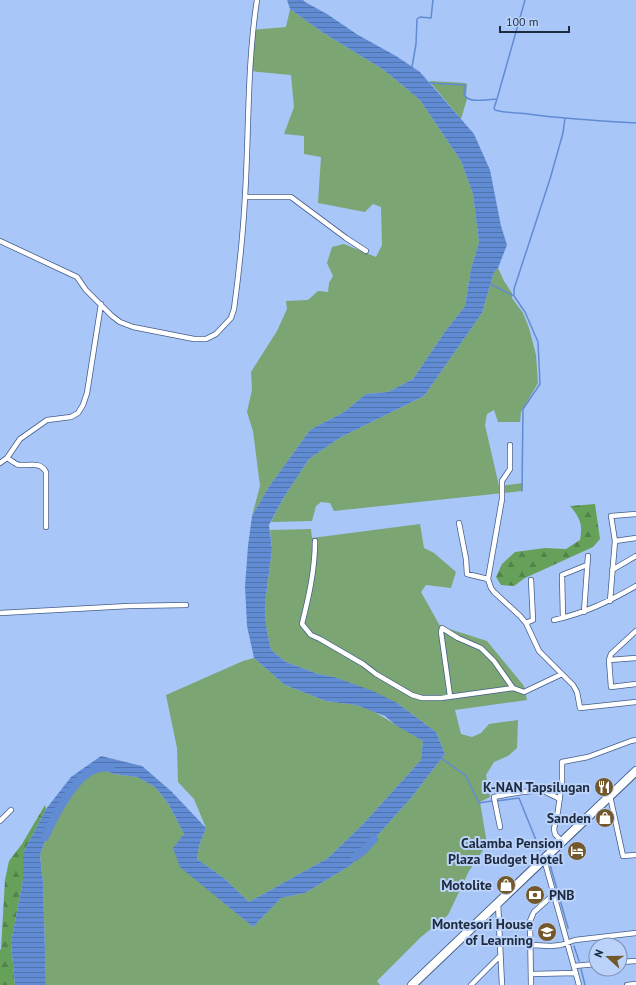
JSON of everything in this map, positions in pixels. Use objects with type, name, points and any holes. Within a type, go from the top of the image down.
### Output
[{"type":"highway","points":[[412,985],[636,771]]},
{"type":"street","points":[[0,241],[77,278],[86,290],[120,322],[133,327],[194,339],[206,339],[216,334],[231,318],[234,309],[245,197],[248,91],[257,0]]},
{"type":"street","points":[[245,197],[291,197],[366,251]]},
{"type":"street","points":[[0,463],[7,458],[20,439],[47,420],[71,417],[78,413],[83,405],[87,393],[101,304]]},
{"type":"street","points":[[510,445],[510,470],[502,481],[502,499],[488,579],[491,588],[526,623],[539,651],[573,685],[577,692],[580,708],[636,702]]},
{"type":"street","points":[[7,458],[18,464],[38,465],[44,468],[46,472],[46,527]]},
{"type":"street","points":[[610,601],[614,541],[611,516],[636,514]]},
{"type":"street","points":[[459,523],[466,559],[467,574],[488,579]]},
{"type":"street","points":[[614,541],[636,538]]},
{"type":"street","points":[[315,541],[315,558],[302,624],[311,635],[363,664],[376,674],[412,695],[422,698],[441,698],[513,688],[524,692],[562,674]]},
{"type":"street","points":[[584,612],[588,556]]},
{"type":"street","points":[[612,570],[636,556]]},
{"type":"street","points":[[563,618],[562,575],[587,565]]},
{"type":"street","points":[[526,623],[533,620],[531,580]]},
{"type":"street","points":[[554,620],[584,612],[610,601],[636,586]]},
{"type":"street","points":[[0,613],[129,606],[186,605]]},
{"type":"street","points":[[450,696],[441,632],[442,628],[458,638],[481,648],[487,653],[513,688]]},
{"type":"street","points":[[636,631],[611,654],[609,660],[611,686],[636,684]]},
{"type":"street","points":[[609,660],[636,658]]},
{"type":"street","points":[[562,842],[554,829],[560,799],[562,762],[588,757],[636,740]]},
{"type":"street","points":[[500,827],[494,797],[533,791],[544,791],[551,796],[560,799]]},
{"type":"street","points":[[610,796],[623,856],[636,855]]},
{"type":"street","points":[[0,821],[11,810]]},
{"type":"street","points":[[544,859],[579,985]]},
{"type":"street","points":[[531,985],[530,921],[534,913],[553,895]]},
{"type":"street","points":[[498,903],[502,985]]},
{"type":"street","points":[[531,945],[551,946],[568,943],[575,940],[636,933]]},
{"type":"street","points":[[471,985],[500,956]]},
{"type":"street","points":[[574,966],[588,965]]},
{"type":"street","points":[[531,974],[576,974]]},
{"type":"street","points":[[627,985],[636,984]]},
{"type":"green space","points":[[290,9],[322,32],[384,70],[420,100],[461,161],[473,194],[479,242],[471,269],[465,306],[444,333],[413,379],[388,392],[366,394],[344,412],[310,430],[268,488],[252,516],[260,486],[253,431],[247,412],[252,390],[251,372],[277,331],[287,309],[286,301],[308,300],[318,291],[328,292],[329,283],[333,276],[327,263],[332,247],[344,244],[376,257],[382,245],[381,207],[373,204],[365,212],[318,203],[321,157],[304,154],[304,136],[284,134],[294,107],[291,75],[250,71],[252,30],[286,27]]},
{"type":"green space","points":[[429,81],[467,84],[467,99],[461,119]]},
{"type":"green space","points":[[498,268],[512,293],[512,298],[523,313],[529,328],[536,355],[538,383],[521,412],[520,422],[498,422],[494,410],[487,414],[485,425],[499,486],[523,483],[522,491],[334,511],[330,503],[321,502],[316,506],[312,521],[271,522],[284,497],[309,459],[341,437],[424,396],[482,313],[494,272]]},
{"type":"green space","points":[[595,504],[600,539],[593,547],[525,578],[514,586],[501,585],[496,577],[502,564],[515,552],[545,548],[566,549],[580,540],[581,525],[570,506]]},
{"type":"green space","points":[[420,524],[424,548],[434,553],[456,572],[451,588],[426,585],[421,592],[440,626],[487,641],[524,686],[527,700],[455,710],[461,734],[472,737],[481,733],[489,724],[518,720],[517,748],[508,756],[494,762],[486,775],[490,797],[480,802],[487,844],[469,871],[448,915],[421,937],[377,981],[380,985],[46,985],[43,883],[40,855],[56,809],[83,777],[97,767],[114,774],[137,777],[155,787],[168,803],[184,834],[174,848],[217,897],[253,927],[281,898],[305,893],[351,865],[411,798],[445,754],[436,732],[397,703],[334,677],[318,674],[286,662],[271,650],[266,626],[265,603],[272,549],[270,530],[311,529],[312,538]]},
{"type":"green space","points":[[254,658],[285,685],[326,701],[356,705],[373,711],[423,741],[421,760],[365,822],[328,858],[249,902],[225,879],[197,859],[199,846],[206,828],[194,799],[178,782],[177,748],[166,695],[243,661]]},
{"type":"green space","points":[[45,805],[46,809],[23,853],[23,880],[11,943],[15,985],[0,985],[0,950],[5,880],[9,861],[22,844]]},
{"type":"water","points":[[287,0],[303,0],[420,72],[474,134],[490,170],[501,226],[507,245],[498,268],[494,272],[482,313],[424,396],[341,437],[309,459],[284,497],[269,525],[272,549],[265,603],[266,626],[271,650],[286,662],[318,674],[334,677],[373,691],[397,703],[436,732],[445,754],[411,798],[351,865],[305,893],[281,898],[253,927],[180,867],[173,848],[184,834],[168,803],[155,787],[137,777],[114,774],[97,767],[83,777],[56,809],[40,855],[43,883],[46,985],[15,985],[11,943],[23,880],[23,853],[46,809],[71,777],[101,756],[142,766],[171,791],[206,828],[199,846],[197,859],[225,879],[249,902],[328,858],[365,822],[421,760],[423,741],[397,726],[385,716],[356,705],[326,701],[285,685],[254,658],[247,626],[245,586],[248,546],[252,516],[268,488],[310,430],[344,412],[366,394],[388,392],[413,379],[444,333],[465,306],[471,269],[479,242],[473,194],[461,161],[420,100],[384,70],[322,32],[290,9]]},
{"type":"waterway","points":[[412,67],[416,44],[417,19],[420,17],[431,18],[433,0]]},
{"type":"waterway","points":[[525,0],[494,108],[495,110],[568,119],[636,123]]},
{"type":"waterway","points":[[428,83],[465,85],[464,95],[467,98],[474,100],[497,99]]},
{"type":"waterway","points":[[514,296],[514,289],[550,179],[563,133],[565,118]]},
{"type":"waterway","points":[[490,284],[514,296],[525,312],[538,342],[540,384],[523,409],[522,491]]},
{"type":"waterway","points":[[441,758],[466,776],[479,803],[492,801]]},
{"type":"waterway","points":[[45,837],[66,798],[80,780],[88,773],[96,769],[111,767]]},
{"type":"waterway","points":[[496,801],[519,798],[540,850]]},
{"type":"waterway","points":[[355,857],[374,839]]},
{"type":"waterway","points":[[549,861],[568,928]]},
{"type":"waterway","points":[[574,946],[579,961]]},
{"type":"waterway","points":[[581,969],[585,985]]},
{"type":"place","name":"K-NAN Tapsilugan","points":[[604,787]]},
{"type":"place","name":"Sanden","points":[[605,818]]},
{"type":"place","name":"Calamba Pension Plaza Budget Hotel","points":[[577,851]]},
{"type":"place","name":"Motolite","points":[[506,885]]},
{"type":"place","name":"PNB","points":[[535,895]]},
{"type":"place","name":"Montesori House of Learning","points":[[547,932]]}]
